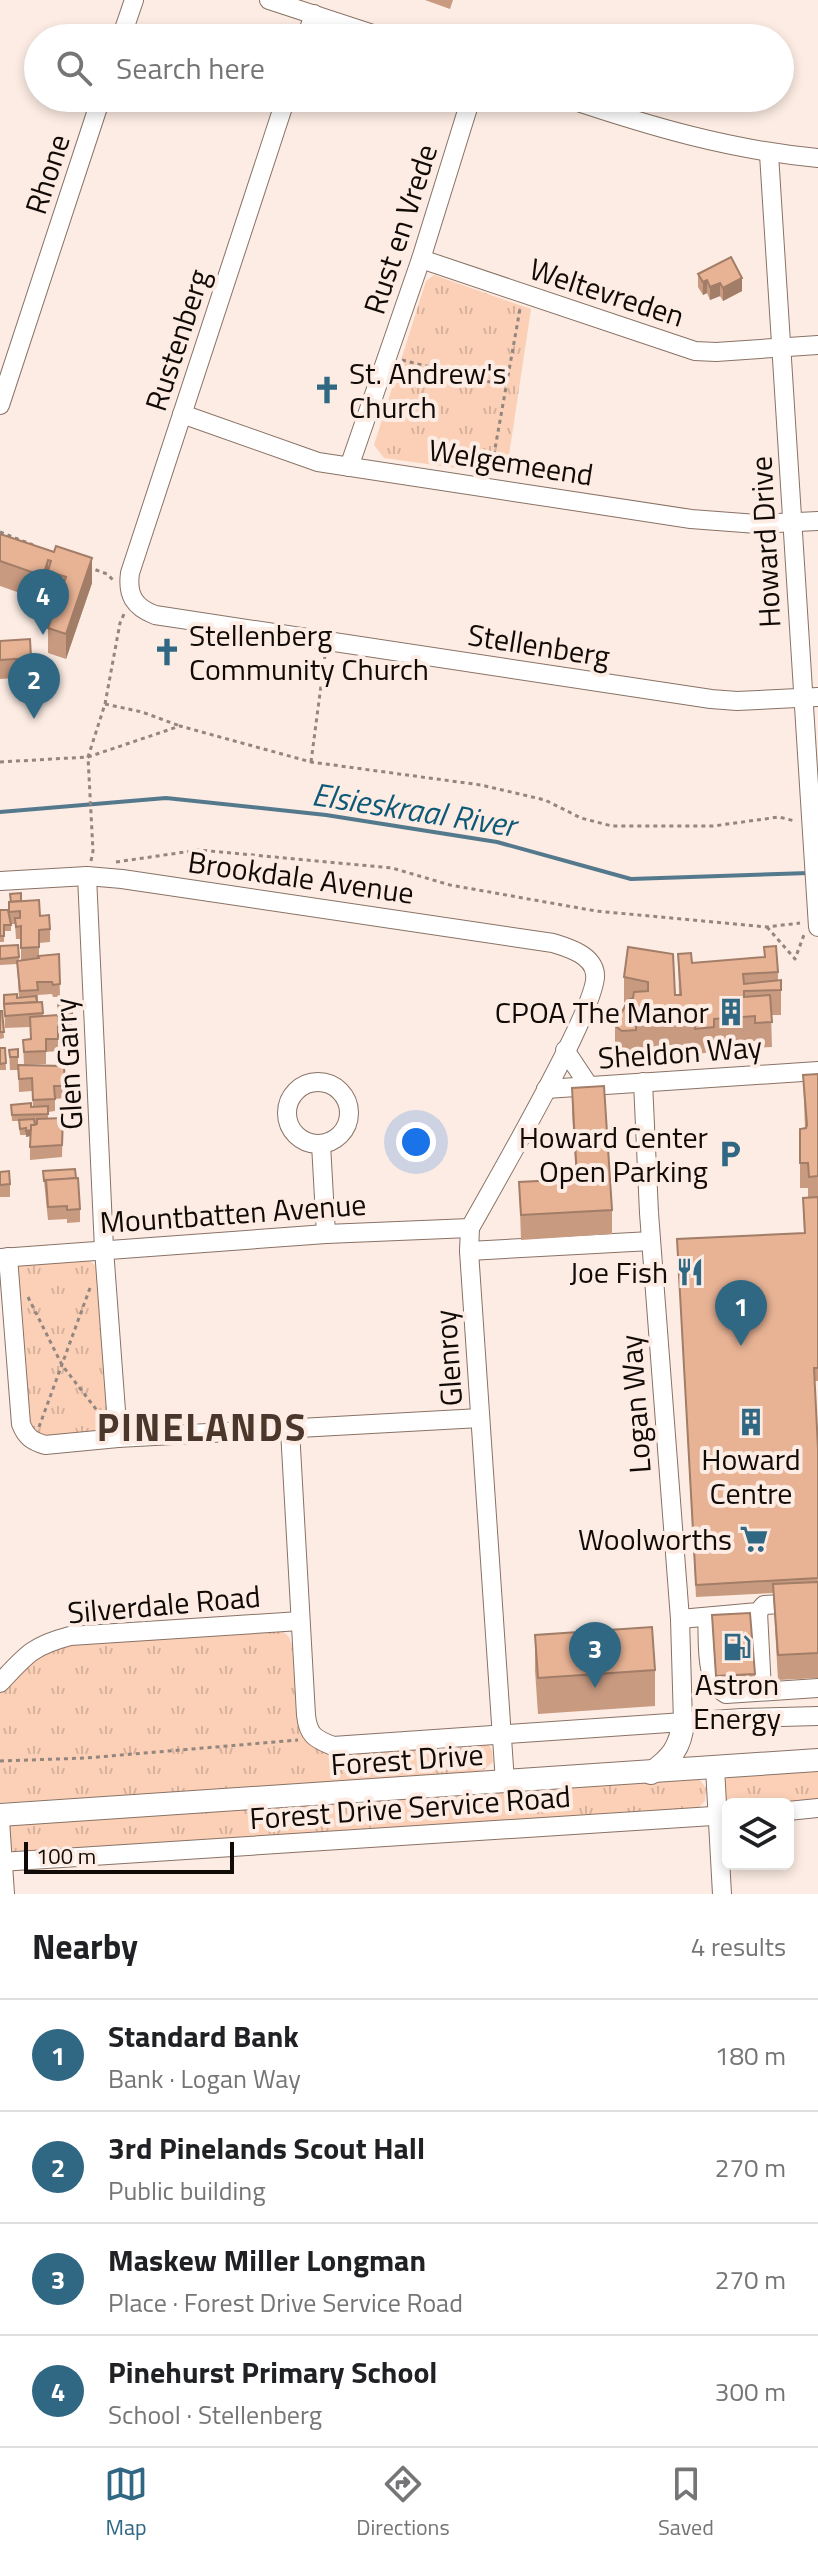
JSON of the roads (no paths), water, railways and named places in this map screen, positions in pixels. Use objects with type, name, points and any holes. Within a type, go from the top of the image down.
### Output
[{"type":"main road","points":[[651,1773],[678,1749],[683,1722]]},
{"type":"main road","name":"Forest Drive","points":[[0,1818],[818,1760]]},
{"type":"street","points":[[126,24],[134,0]]},
{"type":"street","points":[[269,0],[344,24]]},
{"type":"street","points":[[311,24],[314,14]]},
{"type":"street","name":"Rhone","points":[[0,405],[96,112]]},
{"type":"street","name":"Rustenberg","points":[[132,599],[128,586],[130,573],[281,112]]},
{"type":"street","name":"Rust en Vrede","points":[[349,467],[421,259],[467,112]]},
{"type":"street","points":[[607,112],[646,125],[769,154],[818,158]]},
{"type":"street","name":"Howard Drive","points":[[769,154],[792,523],[810,697],[812,831],[818,927]]},
{"type":"street","name":"Weltevreden","points":[[421,259],[695,351],[818,345]]},
{"type":"street","name":"Welgemeend","points":[[182,414],[318,462],[691,519],[757,524],[818,521]]},
{"type":"street","name":"Stellenberg","points":[[132,599],[144,611],[155,615],[711,699],[810,697]]},
{"type":"street","name":"Brookdale Avenue","points":[[0,881],[89,870],[122,879],[553,943],[574,950],[589,961]]},
{"type":"street","name":"Glen Garry","points":[[89,870],[104,1249],[118,1438]]},
{"type":"street","name":"Glenroy","points":[[505,1782],[469,1251],[470,1228],[546,1089],[592,995],[596,975],[589,961]]},
{"type":"street","points":[[565,1050],[589,1086]]},
{"type":"street","name":"Sheldon Way","points":[[546,1089],[818,1071]]},
{"type":"street","name":"Logan Way","points":[[643,1082],[649,1213],[680,1619],[683,1722]]},
{"type":"street","points":[[321,1144],[326,1234]]},
{"type":"street","name":"Mountbatten Avenue","points":[[4,1257],[326,1234],[470,1228]]},
{"type":"street","points":[[469,1251],[651,1241]]},
{"type":"street","points":[[4,1257],[21,1424],[25,1435],[33,1442],[45,1445],[118,1438],[480,1418]]},
{"type":"street","points":[[290,1430],[309,1738],[333,1746],[742,1718],[816,1716],[815,1688],[726,1694],[718,1690],[712,1680],[707,1617]]},
{"type":"street","points":[[762,1691],[758,1612],[764,1605],[818,1602]]},
{"type":"street","points":[[680,1619],[758,1612]]},
{"type":"street","name":"Silverdale Road","points":[[0,1683],[28,1653],[43,1643],[70,1636],[300,1621]]},
{"type":"street","points":[[680,1662],[710,1662]]},
{"type":"street","points":[[740,1693],[742,1718]]},
{"type":"street","points":[[715,1768],[722,1810]]},
{"type":"street","points":[[794,1810],[818,1808]]},
{"type":"street","name":"Forest Drive Service Road","points":[[2,1862],[722,1816]]},
{"type":"street","points":[[0,1818],[5,1894]]},
{"type":"street","points":[[722,1870],[722,1894]]},
{"type":"waterway","name":"Elsieskraal River","points":[[0,812],[166,798],[326,815],[497,842],[631,879],[809,873]]},
{"type":"place","name":"St. Andrew's Church","points":[[327,390]]},
{"type":"place","name":"Pinehurst Primary School","points":[[43,635]]},
{"type":"place","name":"Stellenberg Community Church","points":[[167,652]]},
{"type":"place","name":"3rd Pinelands Scout Hall","points":[[34,719]]},
{"type":"place","name":"CPOA The Manor","points":[[731,1012]]},
{"type":"place","name":"Howard Center Open Parking","points":[[730,1154]]},
{"type":"place","name":"Joe Fish","points":[[690,1272]]},
{"type":"place","name":"Standard Bank","points":[[741,1346]]},
{"type":"place","name":"Howard Centre","points":[[751,1422]]},
{"type":"place","name":"Woolworths","points":[[754,1539]]},
{"type":"place","name":"Astron Energy","points":[[737,1647]]},
{"type":"place","name":"Maskew Miller Longman","points":[[595,1688]]},
{"type":"district","name":"PINELANDS","points":[[202,1427]]}]
